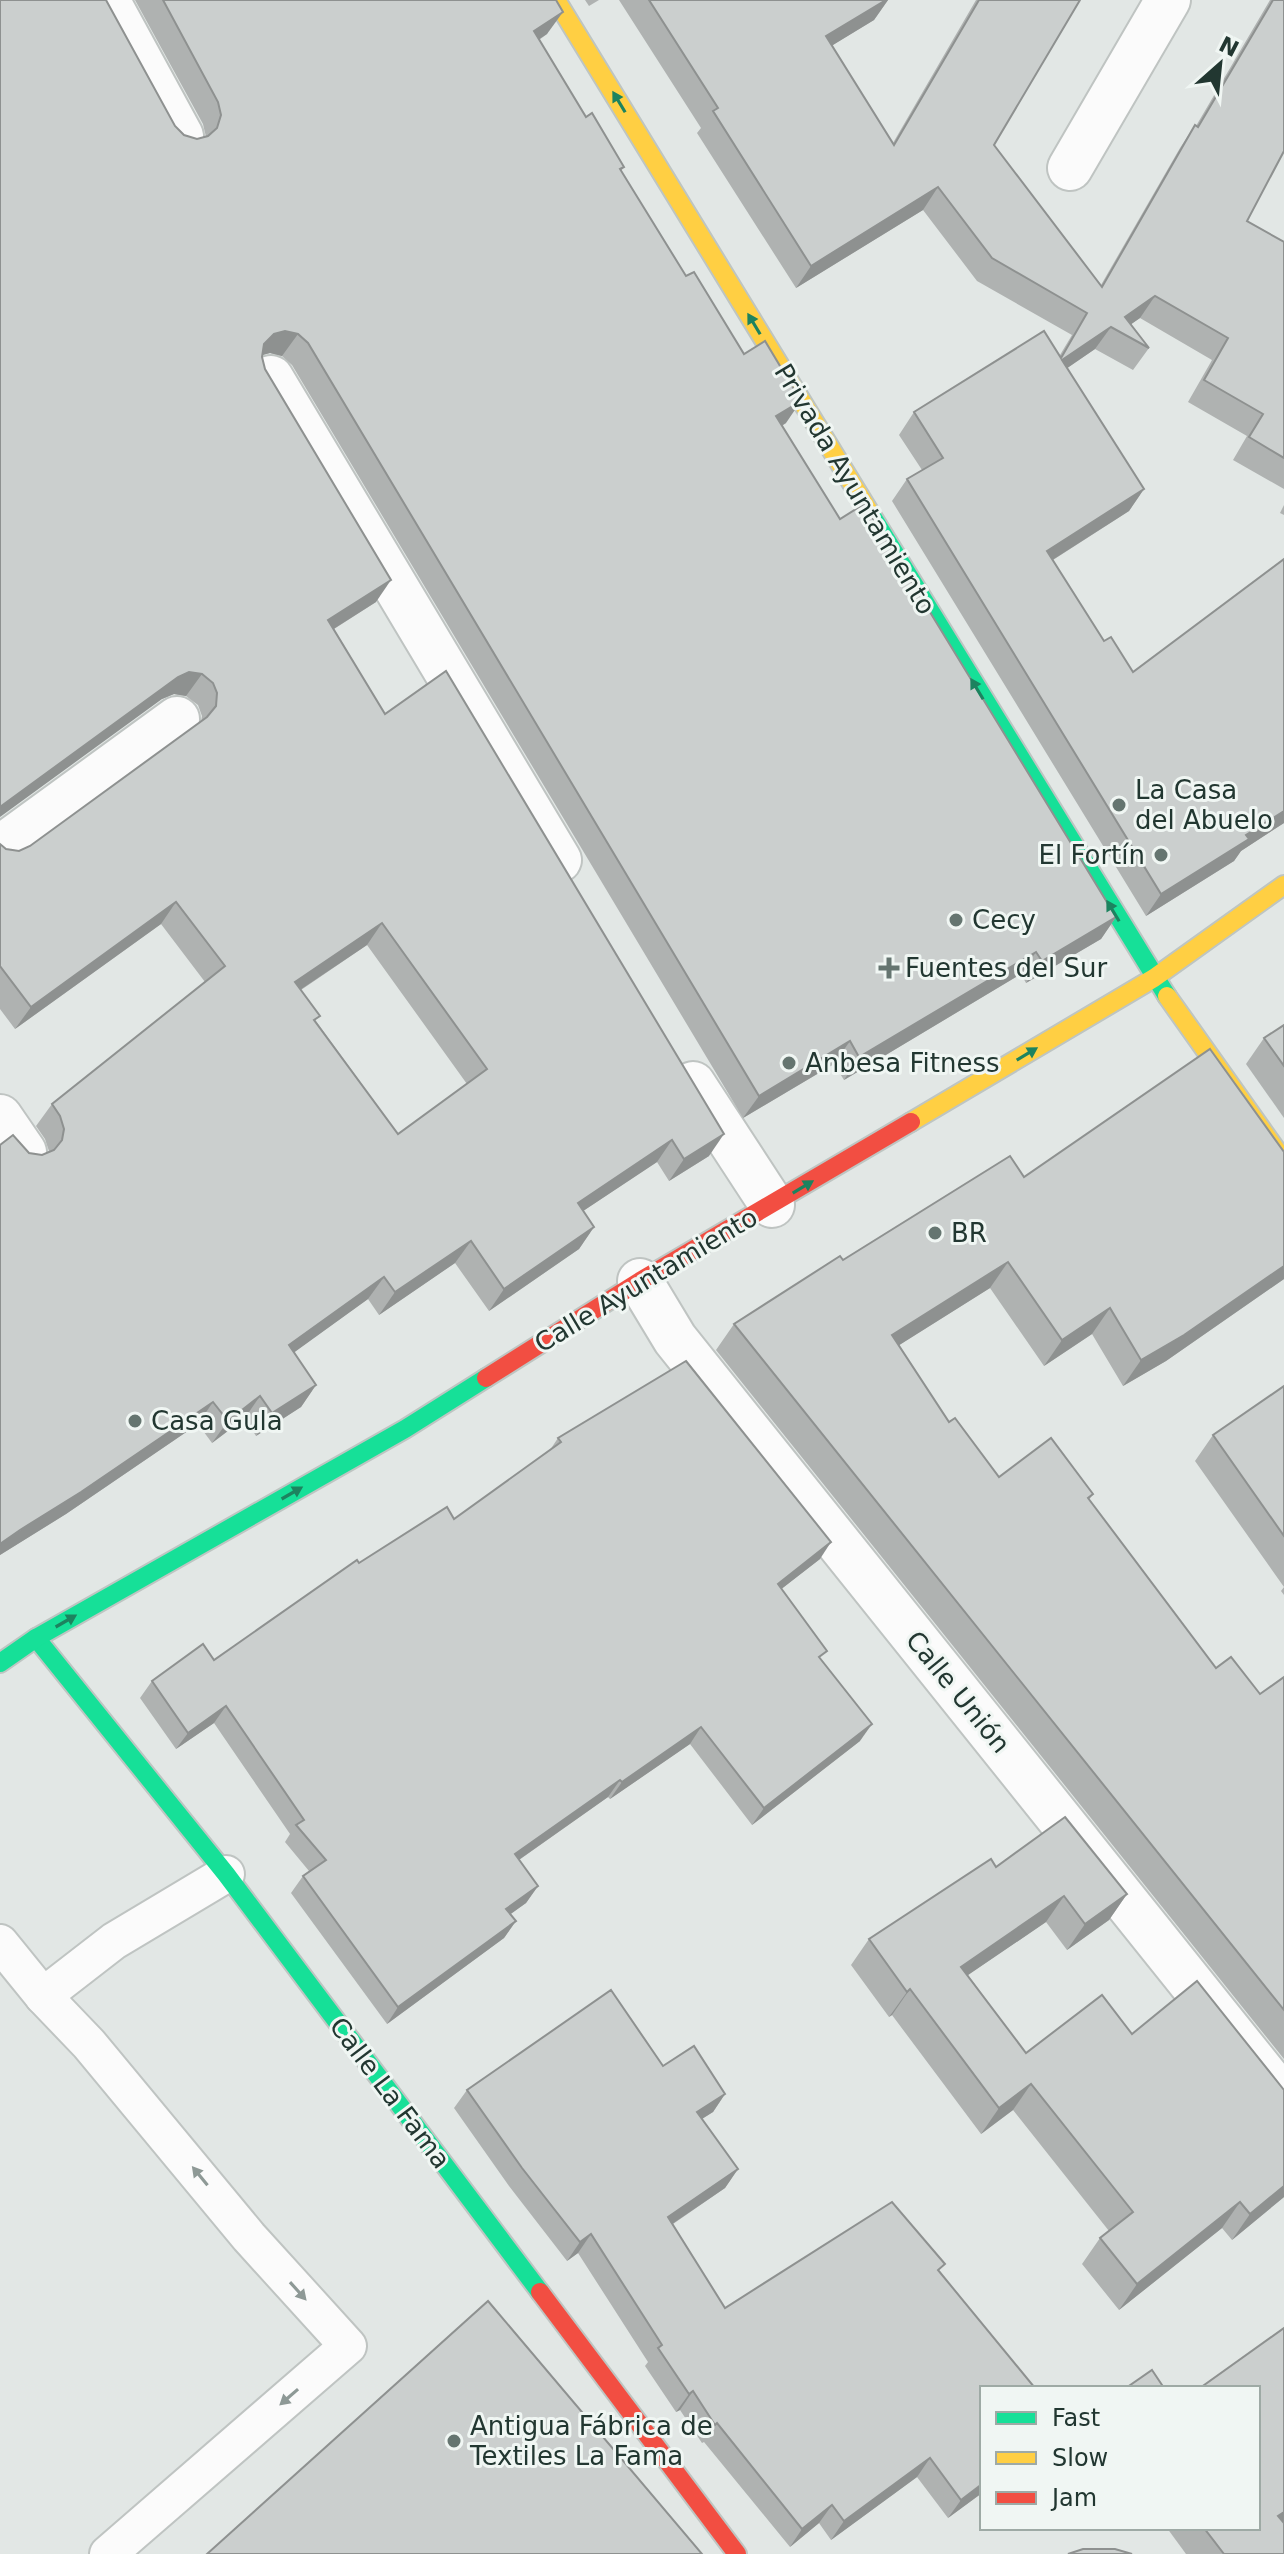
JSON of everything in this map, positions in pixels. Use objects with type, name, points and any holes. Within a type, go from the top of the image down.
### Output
[{"type":"street","points":[[107,0],[181,136]]},
{"type":"street","name":"Privada Ayuntamiento","points":[[556,0],[1154,978],[1284,1161]]},
{"type":"street","points":[[1070,168],[1168,0]]},
{"type":"street","points":[[271,378],[578,892]]},
{"type":"street","points":[[0,848],[177,719]]},
{"type":"street","name":"Calle Ayuntamiento","points":[[0,1663],[36,1638],[405,1429],[640,1281],[1154,978],[1284,885]]},
{"type":"street","points":[[675,1054],[715,1121],[772,1205]]},
{"type":"street","name":"Calle Unión","points":[[640,1281],[675,1339],[1282,2093]]},
{"type":"street","name":"Calle La Fama","points":[[36,1638],[226,1874],[737,2554]]},
{"type":"lane","points":[[43,1996],[114,1941],[226,1874]]},
{"type":"lane","points":[[0,1943],[43,1996],[89,2044],[249,2237],[348,2346],[108,2554]]},
{"type":"building","points":[[0,0],[106,0],[175,126],[184,135],[197,139],[208,136],[217,128],[221,115],[218,102],[163,0],[556,0],[563,12],[534,31],[586,117],[592,113],[624,167],[620,169],[686,276],[694,272],[744,354],[765,341],[801,401],[776,416],[840,519],[864,504],[1116,917],[1042,961],[1036,952],[859,1057],[850,1041],[759,1096],[308,343],[298,334],[285,331],[274,334],[264,344],[262,357],[265,369],[391,580],[328,620],[385,714],[446,671],[724,1134],[684,1159],[672,1140],[578,1203],[594,1227],[504,1289],[471,1241],[395,1292],[384,1277],[289,1345],[316,1385],[272,1413],[260,1396],[228,1421],[213,1402],[0,1544],[0,1145],[13,1135],[29,1153],[42,1155],[54,1150],[62,1140],[64,1129],[52,1104],[225,966],[176,902],[31,1007],[0,966],[0,844],[6,849],[19,851],[30,846],[207,717],[216,706],[217,693],[213,683],[202,674],[189,672],[178,677],[0,807]],"holes":[[[382,923],[487,1069],[398,1134],[314,1020],[320,1016],[295,982]]]},
{"type":"building","points":[[649,0],[886,0],[826,36],[894,145],[979,0],[1080,0],[994,145],[1102,287],[1195,125],[1198,127],[1273,0],[1284,0],[1284,151],[1247,221],[1284,242],[1284,458],[1249,437],[1263,414],[1204,380],[1228,338],[1155,296],[1125,317],[1149,348],[1111,327],[1062,360],[1144,489],[1047,551],[1104,641],[1111,637],[1133,672],[1284,559],[1284,811],[1246,835],[1249,839],[1161,894],[907,479],[943,458],[914,412],[1044,331],[1061,358],[1087,313],[992,258],[938,187],[811,266],[713,111],[718,108]]},
{"type":"building","points":[[1284,1025],[1284,1066],[1264,1038]]},
{"type":"building","points":[[1210,1049],[1284,1152],[1284,1266],[1184,1335],[1141,1360],[1110,1308],[1062,1340],[1008,1262],[892,1335],[949,1422],[955,1418],[999,1477],[1051,1438],[1093,1494],[1088,1498],[1216,1668],[1231,1657],[1260,1694],[1284,1677],[1284,2010],[734,1324],[840,1256],[843,1260],[1010,1156],[1024,1177]]},
{"type":"building","points":[[686,1361],[831,1542],[778,1584],[827,1651],[819,1657],[872,1724],[764,1808],[701,1727],[515,1854],[538,1886],[506,1909],[516,1921],[398,2007],[303,1876],[326,1860],[296,1825],[304,1820],[226,1706],[188,1733],[152,1681],[203,1644],[214,1660],[357,1560],[359,1563],[447,1507],[454,1519],[561,1442],[558,1438]]},
{"type":"building","points":[[1284,1386],[1284,1536],[1213,1435]]},
{"type":"building","points":[[1065,1817],[1127,1894],[1085,1924],[1064,1896],[961,1967],[1026,2053],[1102,1995],[1132,2034],[1197,1981],[1284,2090],[1284,2186],[1250,2214],[1240,2202],[1137,2284],[1100,2238],[1133,2212],[1031,2084],[999,2108],[869,1939],[991,1859],[996,1867]]},
{"type":"building","points":[[611,1990],[663,2066],[694,2046],[725,2094],[697,2112],[738,2169],[668,2217],[725,2308],[892,2202],[945,2264],[938,2270],[1033,2386],[980,2386],[980,2486],[961,2500],[930,2458],[844,2521],[832,2505],[802,2529],[717,2423],[715,2425],[693,2391],[689,2394],[658,2348],[662,2345],[591,2234],[580,2242],[467,2090]]},
{"type":"building","name":"Antigua Fábrica de Textiles La Fama","points":[[488,2301],[702,2554],[207,2554]]},
{"type":"building","points":[[1284,2328],[1284,2512],[1278,2516],[1284,2523],[1284,2554],[1224,2554],[1206,2530],[1260,2530],[1260,2386],[1203,2386]]},
{"type":"building","points":[[1152,2370],[1163,2386],[1129,2386]]},
{"type":"building","points":[[1083,2549],[1115,2549],[1132,2554],[1068,2554]]},
{"type":"traffic: fast","points":[[870,513],[1167,996]]},
{"type":"traffic: fast","points":[[0,1663],[36,1638],[405,1429],[486,1378]]},
{"type":"traffic: fast","points":[[36,1638],[226,1874],[540,2292]]},
{"type":"traffic: slow","points":[[556,0],[870,513]]},
{"type":"traffic: slow","points":[[911,1122],[1154,978],[1284,885]]},
{"type":"traffic: slow","points":[[1167,996],[1284,1161]]},
{"type":"traffic: jam","points":[[486,1378],[640,1281],[911,1122]]},
{"type":"traffic: jam","points":[[540,2292],[737,2554]]},
{"type":"place","name":"La Casa del Abuelo","points":[[1119,805]]},
{"type":"place","name":"El Fortín","points":[[1161,855]]},
{"type":"place","name":"Cecy","points":[[956,920]]},
{"type":"place","name":"Fuentes del Sur","points":[[889,968]]},
{"type":"place","name":"Anbesa Fitness","points":[[789,1063]]},
{"type":"place","name":"BR","points":[[935,1233]]},
{"type":"place","name":"Casa Gula","points":[[135,1421]]},
{"type":"place","name":"Antigua Fábrica de Textiles La Fama","points":[[454,2441]]}]
